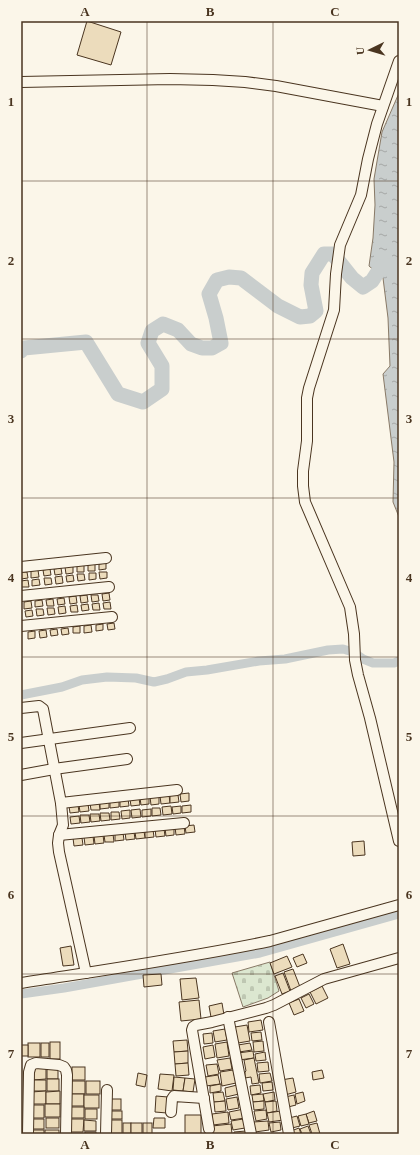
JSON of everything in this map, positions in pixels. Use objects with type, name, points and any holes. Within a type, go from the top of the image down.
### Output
[{"type":"street","points":[[399,61],[373,140],[361,195],[340,244],[336,274],[334,310],[311,379],[307,398],[307,441],[303,471],[305,502],[350,607],[354,634],[355,660],[358,675],[370,718],[399,841]]},
{"type":"street","points":[[21,82],[170,79],[221,81],[276,86],[383,106]]},
{"type":"street","points":[[21,567],[106,558]]},
{"type":"street","points":[[21,596],[109,587]]},
{"type":"street","points":[[21,626],[112,617]]},
{"type":"street","points":[[21,708],[39,706],[43,709],[61,803],[63,825],[59,835],[59,852],[86,973]]},
{"type":"street","points":[[21,743],[130,728]]},
{"type":"street","points":[[21,775],[127,759]]},
{"type":"street","points":[[61,803],[177,790]]},
{"type":"street","points":[[59,835],[184,823]]},
{"type":"street","points":[[21,983],[195,956],[265,942],[399,905]]},
{"type":"street","points":[[209,1129],[192,1030],[193,1027],[274,1005],[324,978],[399,958]]},
{"type":"street","points":[[228,1017],[252,1134]]},
{"type":"street","points":[[269,1022],[289,1134]]},
{"type":"street","points":[[28,1134],[29,1072],[31,1066],[36,1063],[60,1065],[66,1070],[66,1134]]},
{"type":"street","points":[[106,1134],[107,1090]]},
{"type":"street","points":[[171,1112],[172,1099],[174,1096],[204,1098]]},
{"type":"green space","points":[[270,962],[279,991],[268,998],[243,1007],[232,973]]},
{"type":"water","points":[[399,93],[399,517],[393,502],[394,462],[383,374],[390,366],[388,318],[383,278],[369,266],[373,238],[375,205],[374,179],[382,132]]},
{"type":"building","points":[[87,21],[121,32],[111,65],[77,55]]},
{"type":"building","points":[[106,563],[106,569],[99,570],[99,564]]},
{"type":"building","points":[[95,564],[95,571],[88,571],[88,565]]},
{"type":"building","points":[[84,565],[84,572],[77,572],[77,566]]},
{"type":"building","points":[[73,566],[73,573],[66,574],[65,567]]},
{"type":"building","points":[[61,568],[62,574],[55,575],[54,569]]},
{"type":"building","points":[[50,569],[51,575],[44,576],[43,570]]},
{"type":"building","points":[[38,570],[39,577],[31,578],[31,571]]},
{"type":"building","points":[[21,572],[27,572],[28,578],[21,579]]},
{"type":"building","points":[[99,572],[107,572],[107,578],[100,579]]},
{"type":"building","points":[[89,573],[96,573],[96,579],[89,580]]},
{"type":"building","points":[[77,574],[84,574],[85,580],[78,581]]},
{"type":"building","points":[[73,575],[74,581],[67,582],[66,576]]},
{"type":"building","points":[[62,576],[63,583],[56,584],[55,577]]},
{"type":"building","points":[[44,578],[51,578],[52,584],[45,585]]},
{"type":"building","points":[[39,579],[40,585],[32,586],[32,580]]},
{"type":"building","points":[[28,580],[29,587],[21,587],[21,581]]},
{"type":"building","points":[[109,593],[110,600],[103,601],[102,594]]},
{"type":"building","points":[[87,595],[88,602],[81,603],[80,596]]},
{"type":"building","points":[[91,595],[98,595],[99,601],[92,602]]},
{"type":"building","points":[[76,596],[77,603],[70,604],[69,597]]},
{"type":"building","points":[[64,598],[65,604],[58,605],[57,599]]},
{"type":"building","points":[[53,599],[54,606],[47,606],[46,600]]},
{"type":"building","points":[[42,600],[43,606],[35,607],[35,601]]},
{"type":"building","points":[[31,601],[32,608],[24,609],[24,602]]},
{"type":"building","points":[[110,602],[111,609],[104,609],[103,603]]},
{"type":"building","points":[[99,603],[100,610],[93,610],[92,604]]},
{"type":"building","points":[[88,604],[89,610],[82,611],[81,605]]},
{"type":"building","points":[[77,605],[78,612],[71,612],[70,606]]},
{"type":"building","points":[[65,606],[66,613],[59,614],[58,607]]},
{"type":"building","points":[[47,608],[54,608],[55,614],[48,615]]},
{"type":"building","points":[[36,609],[43,609],[44,615],[37,616]]},
{"type":"building","points":[[32,610],[33,616],[26,617],[25,611]]},
{"type":"building","points":[[114,623],[115,629],[108,630],[107,624]]},
{"type":"building","points":[[103,624],[103,630],[96,631],[96,625]]},
{"type":"building","points":[[91,625],[92,632],[84,633],[84,626]]},
{"type":"building","points":[[80,626],[80,633],[73,633],[73,627]]},
{"type":"building","points":[[68,628],[69,634],[62,635],[61,629]]},
{"type":"building","points":[[57,629],[58,635],[51,636],[50,630]]},
{"type":"building","points":[[46,630],[47,637],[40,638],[39,631]]},
{"type":"building","points":[[35,631],[35,638],[28,639],[28,632]]},
{"type":"building","points":[[189,793],[189,801],[181,802],[180,794]]},
{"type":"building","points":[[169,795],[170,803],[161,804],[160,796]]},
{"type":"building","points":[[170,795],[178,795],[179,802],[170,803]]},
{"type":"building","points":[[159,796],[159,804],[151,805],[150,797]]},
{"type":"building","points":[[149,797],[149,804],[141,805],[140,798]]},
{"type":"building","points":[[139,798],[140,805],[131,806],[130,799]]},
{"type":"building","points":[[128,799],[129,806],[120,807],[120,800]]},
{"type":"building","points":[[119,800],[119,807],[110,808],[110,801]]},
{"type":"building","points":[[109,801],[109,808],[100,809],[100,802]]},
{"type":"building","points":[[99,802],[100,810],[91,810],[90,803]]},
{"type":"building","points":[[88,804],[89,811],[80,812],[79,805]]},
{"type":"building","points":[[78,805],[79,812],[70,813],[69,806]]},
{"type":"building","points":[[191,805],[191,812],[182,813],[182,806]]},
{"type":"building","points":[[171,806],[172,814],[163,815],[162,807]]},
{"type":"building","points":[[181,806],[181,813],[173,814],[172,807]]},
{"type":"building","points":[[152,808],[160,808],[161,815],[152,816]]},
{"type":"building","points":[[140,809],[141,817],[132,818],[131,810]]},
{"type":"building","points":[[151,809],[151,816],[142,817],[142,810]]},
{"type":"building","points":[[130,810],[130,818],[122,819],[121,811]]},
{"type":"building","points":[[111,812],[119,812],[120,819],[111,820]]},
{"type":"building","points":[[100,813],[109,813],[110,820],[101,821]]},
{"type":"building","points":[[90,814],[99,814],[100,821],[91,822]]},
{"type":"building","points":[[80,815],[89,815],[90,822],[81,823]]},
{"type":"building","points":[[79,816],[80,823],[71,824],[70,817]]},
{"type":"building","points":[[194,825],[195,832],[186,833],[185,826]]},
{"type":"building","points":[[184,826],[185,834],[176,835],[175,827]]},
{"type":"building","points":[[174,827],[174,835],[166,836],[165,828]]},
{"type":"building","points":[[155,829],[164,829],[165,836],[156,837]]},
{"type":"building","points":[[145,830],[153,830],[154,837],[145,838]]},
{"type":"building","points":[[144,831],[145,838],[136,839],[135,832]]},
{"type":"building","points":[[125,832],[134,832],[135,839],[126,840]]},
{"type":"building","points":[[115,833],[123,833],[124,840],[115,841]]},
{"type":"building","points":[[113,834],[114,842],[105,842],[104,835]]},
{"type":"building","points":[[103,835],[104,843],[95,844],[94,836]]},
{"type":"building","points":[[93,836],[94,844],[85,845],[84,837]]},
{"type":"building","points":[[73,838],[82,838],[83,845],[74,846]]},
{"type":"building","points":[[364,841],[365,855],[353,856],[352,842]]},
{"type":"building","points":[[343,944],[350,964],[337,968],[330,949]]},
{"type":"building","points":[[71,946],[74,965],[63,966],[60,948]]},
{"type":"building","points":[[303,954],[307,963],[297,967],[293,958]]},
{"type":"building","points":[[287,956],[292,967],[274,974],[270,963]]},
{"type":"building","points":[[293,969],[300,987],[291,991],[284,972]]},
{"type":"building","points":[[283,973],[290,991],[282,994],[275,976]]},
{"type":"building","points":[[161,974],[162,985],[144,987],[143,975]]},
{"type":"building","points":[[196,978],[199,998],[182,1000],[180,979]]},
{"type":"building","points":[[322,986],[328,998],[316,1004],[310,992]]},
{"type":"building","points":[[309,994],[314,1004],[306,1008],[301,998]]},
{"type":"building","points":[[299,999],[304,1011],[294,1015],[289,1003]]},
{"type":"building","points":[[199,1000],[201,1019],[181,1021],[179,1002]]},
{"type":"building","points":[[222,1003],[224,1015],[211,1017],[209,1006]]},
{"type":"building","points":[[261,1020],[263,1030],[249,1032],[248,1022]]},
{"type":"building","points":[[247,1025],[250,1041],[238,1043],[235,1027]]},
{"type":"building","points":[[225,1029],[227,1040],[215,1042],[213,1031]]},
{"type":"building","points":[[261,1032],[262,1040],[252,1041],[251,1033]]},
{"type":"building","points":[[212,1033],[213,1043],[204,1044],[203,1034]]},
{"type":"building","points":[[187,1040],[188,1051],[174,1052],[173,1041]]},
{"type":"building","points":[[263,1041],[264,1051],[254,1052],[253,1042]]},
{"type":"building","points":[[50,1042],[60,1042],[60,1059],[50,1059]]},
{"type":"building","points":[[227,1042],[229,1056],[217,1058],[215,1044]]},
{"type":"building","points":[[28,1043],[40,1043],[40,1057],[28,1057]]},
{"type":"building","points":[[41,1043],[49,1043],[49,1057],[41,1057]]},
{"type":"building","points":[[250,1043],[252,1050],[239,1052],[238,1045]]},
{"type":"building","points":[[21,1045],[28,1045],[28,1056],[21,1056]]},
{"type":"building","points":[[213,1045],[215,1057],[205,1059],[203,1047]]},
{"type":"building","points":[[188,1051],[188,1063],[175,1064],[174,1052]]},
{"type":"building","points":[[253,1051],[254,1058],[239,1060],[238,1053]]},
{"type":"building","points":[[265,1052],[266,1060],[256,1061],[255,1054]]},
{"type":"building","points":[[230,1058],[232,1069],[220,1071],[217,1060]]},
{"type":"building","points":[[254,1058],[259,1083],[252,1084],[251,1077],[245,1078],[246,1071],[244,1060]]},
{"type":"building","points":[[268,1062],[269,1071],[258,1072],[257,1063]]},
{"type":"building","points":[[188,1063],[189,1075],[176,1076],[175,1064]]},
{"type":"building","points":[[217,1064],[219,1074],[208,1076],[206,1065]]},
{"type":"building","points":[[33,1067],[46,1067],[46,1079],[33,1080]]},
{"type":"building","points":[[47,1067],[58,1067],[58,1079],[47,1079]]},
{"type":"building","points":[[72,1067],[85,1067],[85,1080],[72,1080]]},
{"type":"building","points":[[233,1070],[236,1083],[222,1086],[220,1072]]},
{"type":"building","points":[[322,1070],[324,1078],[313,1080],[312,1072]]},
{"type":"building","points":[[138,1073],[147,1075],[145,1087],[136,1085]]},
{"type":"building","points":[[270,1073],[272,1081],[260,1083],[259,1074]]},
{"type":"building","points":[[160,1074],[174,1075],[172,1091],[158,1089]]},
{"type":"building","points":[[218,1075],[220,1084],[206,1086],[205,1077]]},
{"type":"building","points":[[174,1077],[185,1078],[183,1091],[173,1090]]},
{"type":"building","points":[[185,1078],[195,1079],[193,1092],[183,1091]]},
{"type":"building","points":[[293,1078],[296,1092],[285,1095],[281,1080]]},
{"type":"building","points":[[47,1079],[59,1079],[59,1091],[47,1091]]},
{"type":"building","points":[[32,1080],[46,1080],[46,1091],[32,1091]]},
{"type":"building","points":[[71,1081],[85,1081],[85,1094],[71,1094]]},
{"type":"building","points":[[86,1081],[100,1081],[100,1094],[86,1094]]},
{"type":"building","points":[[272,1082],[273,1090],[263,1091],[262,1083]]},
{"type":"building","points":[[221,1084],[221,1091],[210,1093],[210,1086]]},
{"type":"building","points":[[237,1085],[239,1094],[226,1097],[225,1088]]},
{"type":"building","points":[[260,1085],[261,1093],[251,1095],[250,1086]]},
{"type":"building","points":[[46,1091],[46,1104],[31,1104],[31,1092]]},
{"type":"building","points":[[60,1091],[60,1104],[46,1104],[46,1092]]},
{"type":"building","points":[[223,1092],[225,1101],[214,1102],[213,1093]]},
{"type":"building","points":[[274,1092],[275,1100],[265,1102],[263,1094]]},
{"type":"building","points":[[303,1092],[305,1101],[297,1104],[295,1094]]},
{"type":"building","points":[[71,1094],[84,1094],[84,1106],[71,1106]]},
{"type":"building","points":[[263,1094],[264,1101],[253,1102],[252,1095]]},
{"type":"building","points":[[84,1095],[99,1095],[99,1108],[84,1108]]},
{"type":"building","points":[[294,1095],[296,1105],[288,1107],[285,1097]]},
{"type":"building","points":[[156,1096],[168,1097],[167,1113],[155,1112]]},
{"type":"building","points":[[237,1097],[239,1108],[228,1110],[226,1099]]},
{"type":"building","points":[[110,1099],[121,1099],[121,1110],[110,1110]]},
{"type":"building","points":[[225,1101],[226,1111],[215,1112],[214,1102]]},
{"type":"building","points":[[264,1101],[264,1109],[254,1110],[253,1102]]},
{"type":"building","points":[[276,1101],[277,1111],[267,1113],[265,1102]]},
{"type":"building","points":[[45,1104],[60,1104],[60,1117],[45,1117]]},
{"type":"building","points":[[31,1105],[44,1105],[44,1118],[32,1118]]},
{"type":"building","points":[[71,1107],[84,1107],[84,1118],[71,1118]]},
{"type":"building","points":[[85,1109],[97,1109],[97,1119],[85,1119]]},
{"type":"building","points":[[244,1109],[245,1118],[231,1120],[229,1112]]},
{"type":"building","points":[[266,1110],[267,1119],[256,1121],[254,1111]]},
{"type":"building","points":[[110,1111],[122,1111],[122,1119],[110,1119]]},
{"type":"building","points":[[281,1111],[283,1120],[269,1122],[267,1113]]},
{"type":"building","points":[[314,1111],[317,1121],[309,1123],[306,1114]]},
{"type":"building","points":[[228,1112],[229,1123],[213,1125],[212,1114]]},
{"type":"building","points":[[306,1114],[309,1124],[301,1126],[298,1116]]},
{"type":"building","points":[[185,1115],[201,1115],[201,1134],[185,1134]]},
{"type":"building","points":[[297,1116],[300,1126],[292,1128],[289,1118]]},
{"type":"building","points":[[46,1118],[59,1118],[59,1128],[46,1128]]},
{"type":"building","points":[[154,1118],[165,1118],[165,1128],[153,1128]]},
{"type":"building","points":[[32,1119],[44,1119],[44,1129],[32,1129]]},
{"type":"building","points":[[69,1119],[84,1119],[83,1132],[69,1132]]},
{"type":"building","points":[[243,1119],[245,1128],[233,1130],[231,1121]]},
{"type":"building","points":[[84,1120],[96,1121],[96,1131],[84,1131]]},
{"type":"building","points":[[110,1120],[122,1120],[122,1134],[110,1134]]},
{"type":"building","points":[[268,1121],[269,1130],[255,1132],[253,1122]]},
{"type":"building","points":[[280,1122],[281,1130],[271,1132],[269,1123]]},
{"type":"building","points":[[123,1123],[131,1123],[131,1134],[123,1134]]},
{"type":"building","points":[[131,1123],[142,1123],[142,1134],[131,1134]]},
{"type":"building","points":[[143,1123],[152,1123],[152,1134],[143,1134]]},
{"type":"building","points":[[317,1123],[320,1134],[312,1134],[309,1125]]},
{"type":"building","points":[[231,1124],[232,1134],[213,1134],[212,1126]]},
{"type":"building","points":[[308,1126],[311,1134],[302,1134],[300,1129]]},
{"type":"building","points":[[299,1128],[301,1134],[292,1134],[291,1131]]},
{"type":"building","points":[[30,1130],[44,1130],[44,1134],[30,1134]]},
{"type":"building","points":[[45,1130],[59,1130],[59,1134],[45,1134]]},
{"type":"building","points":[[246,1131],[246,1134],[234,1134],[234,1132]]},
{"type":"building","points":[[85,1132],[96,1132],[96,1134],[85,1134]]},
{"type":"waterway","points":[[21,351],[24,348],[86,342],[118,394],[143,402],[162,389],[162,366],[148,343],[152,331],[163,324],[178,330],[191,344],[202,348],[212,348],[221,343],[209,294],[217,280],[229,277],[241,278],[278,306],[300,317],[310,316],[316,311],[311,285],[312,273],[324,254],[333,254],[352,278],[363,287],[372,281],[381,267],[399,265]]},
{"type":"waterway","points":[[21,695],[62,687],[82,680],[107,677],[136,678],[154,682],[186,672],[259,661],[285,659],[328,650],[343,649],[353,652],[363,659],[373,663],[394,663],[399,661]]},
{"type":"waterway","points":[[21,994],[64,988],[260,953],[399,914]]}]
